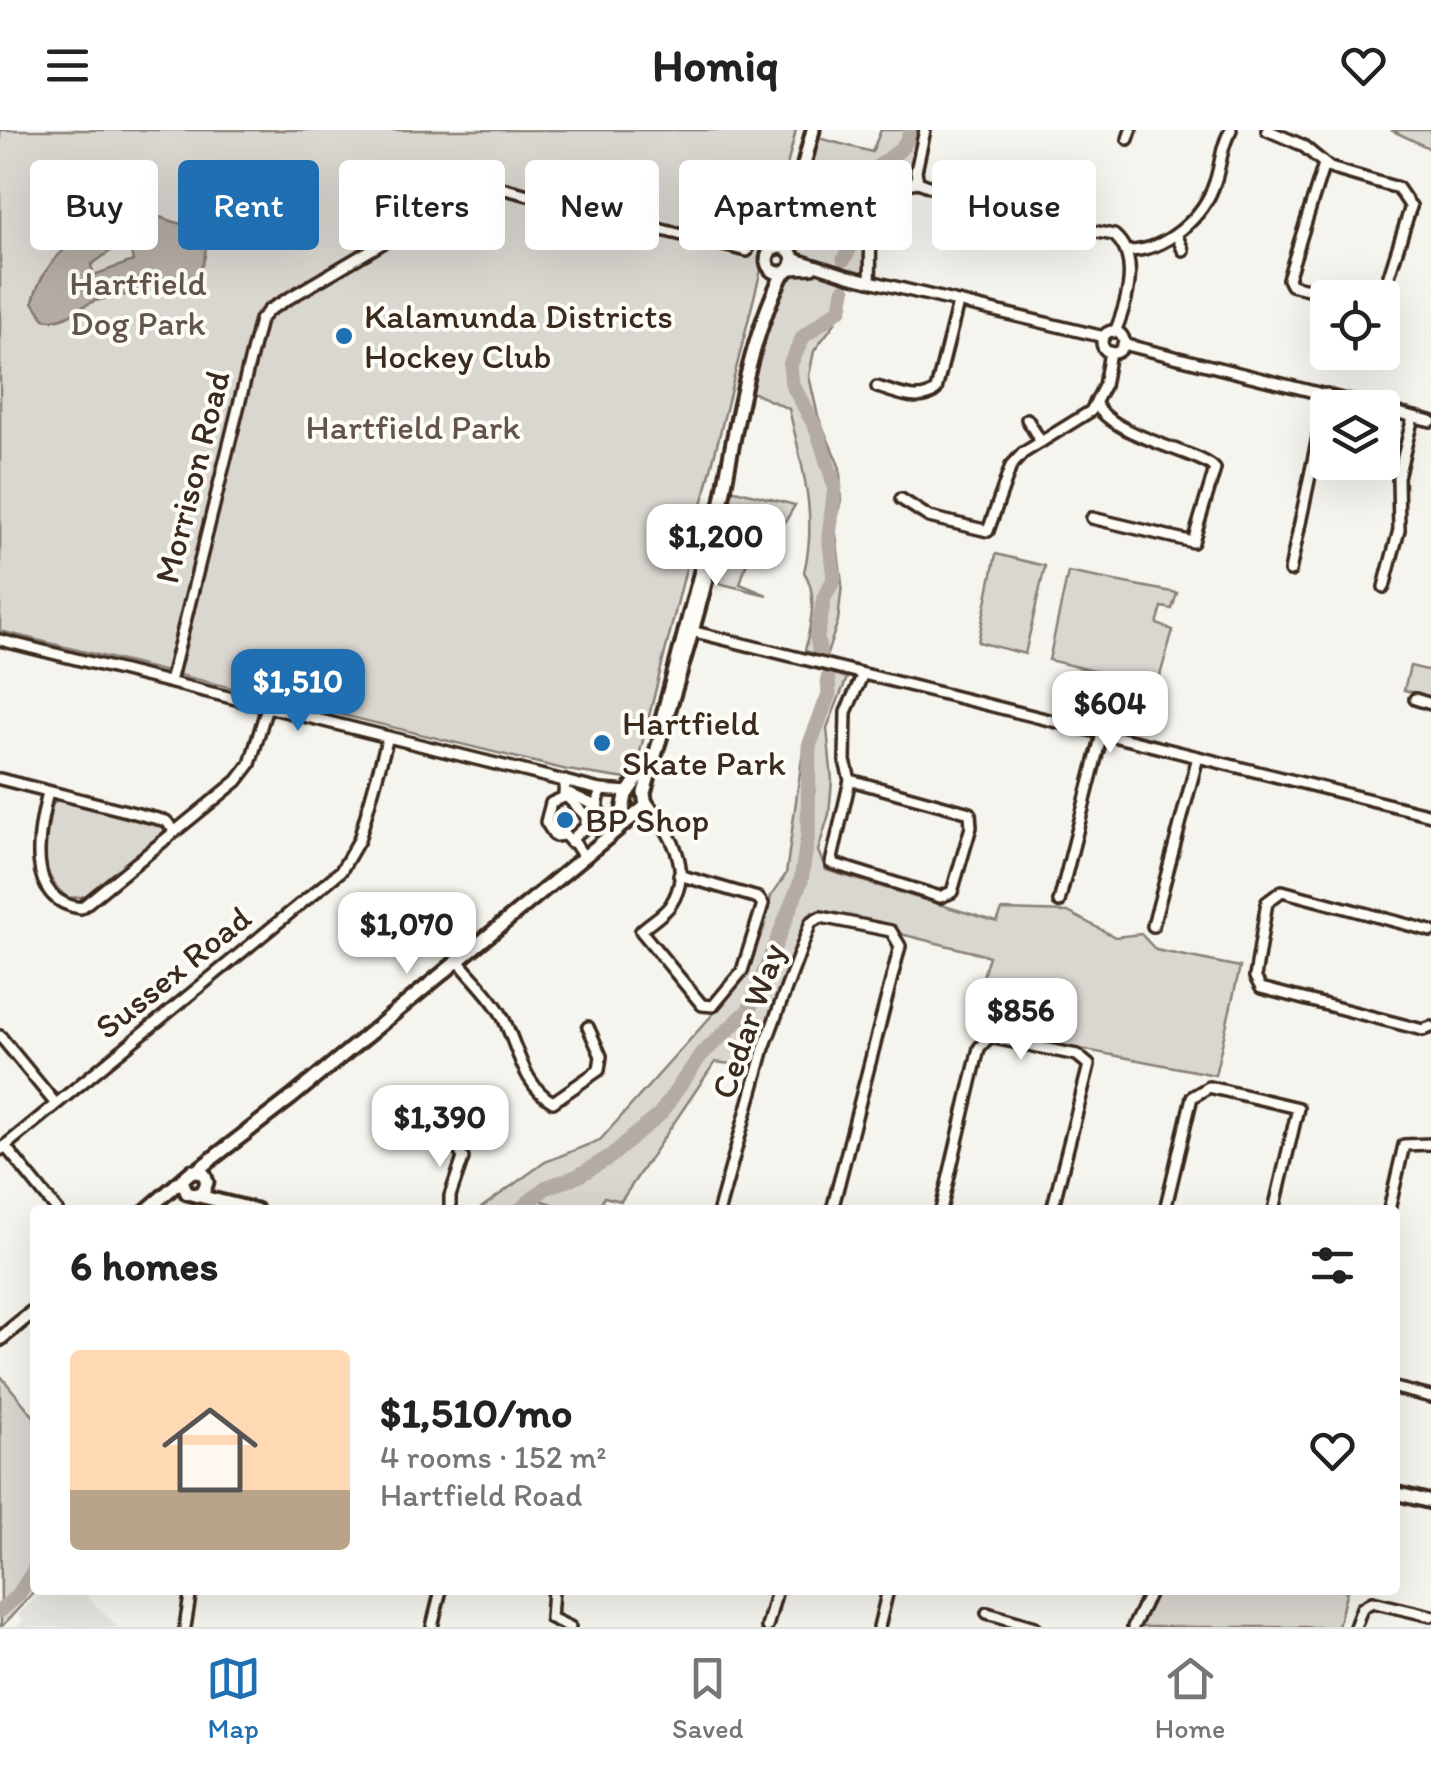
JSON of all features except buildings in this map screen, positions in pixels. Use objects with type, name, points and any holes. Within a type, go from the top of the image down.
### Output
[{"type":"main road","points":[[158,1205],[188,1190],[204,1191],[203,1177],[226,1150],[611,833],[635,801],[688,630],[770,299],[786,260],[790,218],[812,130]]},
{"type":"main road","points":[[770,299],[768,255],[786,260]]},
{"type":"main road","points":[[770,268],[786,260]]},
{"type":"main road","points":[[188,1190],[185,1175],[203,1177],[222,1202]]},
{"type":"main road","points":[[188,1190],[235,1205]]},
{"type":"main road","points":[[165,1205],[188,1190]]},
{"type":"main road","points":[[0,1336],[30,1310]]},
{"type":"main road","points":[[1400,1494],[1431,1502]]},
{"type":"street","points":[[918,182],[920,145],[926,130]]},
{"type":"street","points":[[1128,251],[1176,234],[1210,194],[1232,130]]},
{"type":"street","points":[[1268,130],[1302,144],[1324,164],[1409,193],[1411,207],[1388,280]]},
{"type":"street","points":[[1310,289],[1291,284],[1288,279],[1324,164]]},
{"type":"street","name":"Morrison Road","points":[[170,682],[260,320],[269,310],[386,241],[397,226],[408,183],[416,172],[428,169],[536,197],[562,194],[635,210],[658,229],[747,251]]},
{"type":"street","points":[[870,281],[872,216],[893,186],[918,182],[1006,215],[1104,231],[1128,251],[1129,277],[1115,332]]},
{"type":"street","points":[[1176,234],[1183,250]]},
{"type":"street","points":[[786,260],[1104,336],[1115,332]]},
{"type":"street","points":[[877,387],[922,399],[931,396],[936,390],[958,303]]},
{"type":"street","points":[[1115,332],[1124,344],[1310,390]]},
{"type":"street","points":[[1104,336],[1103,346],[1110,352]]},
{"type":"street","points":[[902,499],[929,517],[985,533],[991,528],[1012,466],[1096,404],[1110,352],[1124,344]]},
{"type":"street","points":[[1092,518],[1192,542],[1215,469],[1208,462],[1166,450],[1106,416],[1096,404]]},
{"type":"street","points":[[1400,413],[1431,421]]},
{"type":"street","points":[[1384,587],[1399,530],[1398,478],[1414,417]]},
{"type":"street","points":[[1027,419],[1042,442]]},
{"type":"street","points":[[1290,571],[1310,473]]},
{"type":"street","points":[[688,630],[1431,816]]},
{"type":"street","points":[[0,640],[385,736],[566,790],[590,799],[596,806]]},
{"type":"street","points":[[850,780],[970,813],[972,828],[952,892],[940,897],[834,866],[830,857],[850,780],[845,760],[845,717],[863,674]]},
{"type":"street","points":[[1415,698],[1431,704]]},
{"type":"street","points":[[48,792],[36,860],[54,896],[81,908],[237,781],[250,764],[263,706]]},
{"type":"street","points":[[1059,902],[1102,734]]},
{"type":"street","name":"Sussex Road","points":[[2,1148],[341,871],[360,840],[385,736]]},
{"type":"street","points":[[1153,926],[1198,758]]},
{"type":"street","points":[[0,780],[166,821],[175,831]]},
{"type":"street","points":[[584,856],[565,836],[555,836],[546,822],[551,803],[566,790],[603,791],[635,801],[659,822],[678,848],[679,875],[671,904],[640,931],[702,1005],[713,1006],[742,971],[763,904],[758,898],[679,875]]},
{"type":"street","points":[[566,790],[586,816],[585,827]]},
{"type":"street","points":[[573,844],[572,839],[596,817],[603,791]]},
{"type":"street","points":[[1431,931],[1282,891],[1267,902],[1255,976],[1261,988],[1423,1030],[1431,1027]]},
{"type":"street","name":"Cedar Way","points":[[720,1205],[764,1048],[811,922],[821,917],[891,931],[900,946],[833,1205]]},
{"type":"street","points":[[458,962],[500,1012],[521,1062],[543,1096],[553,1102],[599,1070],[601,1056],[588,1027]]},
{"type":"street","points":[[0,1036],[55,1103]]},
{"type":"street","points":[[942,1205],[979,1048],[989,1038],[1077,1054],[1090,1065],[1053,1205]]},
{"type":"street","points":[[1166,1205],[1192,1097],[1209,1087],[1298,1108],[1275,1205]]},
{"type":"street","points":[[432,1117],[446,1126],[463,1158],[450,1205]]},
{"type":"street","points":[[1391,1205],[1404,1145],[1431,1144]]},
{"type":"street","points":[[2,1148],[53,1205]]},
{"type":"street","points":[[1400,1389],[1431,1396]]},
{"type":"street","points":[[185,1627],[190,1595]]},
{"type":"street","points":[[432,1627],[440,1595]]},
{"type":"street","points":[[553,1595],[551,1618],[570,1627]]},
{"type":"street","points":[[767,1627],[776,1595]]},
{"type":"street","points":[[879,1627],[887,1595]]},
{"type":"street","points":[[1133,1627],[1148,1595]]},
{"type":"street","points":[[1355,1627],[1362,1608],[1372,1602],[1431,1616]]},
{"type":"street","points":[[986,1614],[1035,1627]]},
{"type":"shaded area","points":[[158,217],[178,223],[178,250],[205,250],[200,269],[184,282],[107,298],[65,317],[44,319],[33,302],[47,269],[64,250],[112,250],[91,265],[94,275],[133,261],[130,250],[158,250]]},
{"type":"shaded area","points":[[37,1595],[85,1595],[118,1627],[16,1627],[23,1620],[18,1615]]},
{"type":"green space","name":"Hartfield Park","points":[[0,130],[796,130],[788,160],[679,160],[679,250],[766,250],[633,780],[567,770],[0,631]]},
{"type":"green space","points":[[881,130],[925,130],[912,181],[912,160],[805,160],[811,136],[872,152]]},
{"type":"green space","points":[[1391,130],[1431,130],[1431,150],[1427,147]]},
{"type":"green space","points":[[792,250],[873,250],[870,281],[849,277],[835,323],[814,351],[809,376],[818,416],[840,468],[841,500],[835,526],[842,584],[838,621],[826,657],[805,651],[812,610],[811,590],[804,572],[809,510],[789,409],[747,390],[761,329],[793,263]]},
{"type":"green space","points":[[723,487],[795,505],[784,524],[773,530],[767,521],[754,529],[756,533],[730,537],[720,547],[723,563],[752,554],[754,558],[747,562],[740,584],[767,595],[706,580]]},
{"type":"green space","points":[[996,554],[1045,566],[1025,654],[978,642]]},
{"type":"green space","points":[[1068,572],[1177,593],[1172,609],[1162,607],[1157,624],[1173,630],[1157,686],[1049,660]]},
{"type":"green space","points":[[1410,666],[1431,671],[1431,697],[1404,690]]},
{"type":"green space","points":[[835,674],[847,678],[827,728],[832,781],[829,814],[818,851],[826,870],[997,922],[1002,910],[1068,912],[1115,937],[1141,934],[1156,950],[1240,967],[1215,1075],[968,1027],[989,956],[812,912],[754,1067],[715,1062],[621,1201],[604,1197],[600,1205],[556,1205],[539,1200],[535,1205],[485,1205],[545,1162],[600,1140],[739,985],[764,928],[771,896],[786,874],[804,743]]},
{"type":"green space","points":[[60,797],[165,823],[168,828],[89,896],[69,898],[50,878],[42,849],[45,820]]},
{"type":"green space","points":[[0,1375],[30,1412],[31,1595],[1,1627]]},
{"type":"green space","points":[[1155,1595],[1346,1595],[1338,1627],[1139,1627]]},
{"type":"waterway","points":[[844,259],[851,242],[858,191],[875,169],[902,147],[911,130]]},
{"type":"waterway","points":[[820,655],[817,638],[824,598],[834,579],[829,536],[835,487],[817,430],[792,384],[790,365],[803,337],[841,308],[844,290]]},
{"type":"waterway","points":[[526,1205],[545,1188],[578,1176],[611,1156],[660,1114],[701,1055],[749,1010],[801,881],[808,834],[809,746],[829,694],[828,678]]},
{"type":"waterway","points":[[0,1611],[18,1595],[30,1577]]},
{"type":"place","name":"Kalamunda Districts Hockey Club","points":[[344,336]]},
{"type":"place","name":"Hartfield Skate Park","points":[[602,743]]},
{"type":"place","name":"BP Shop","points":[[565,820]]},
{"type":"park label","name":"Hartfield Dog Park","points":[[138,303]]}]
